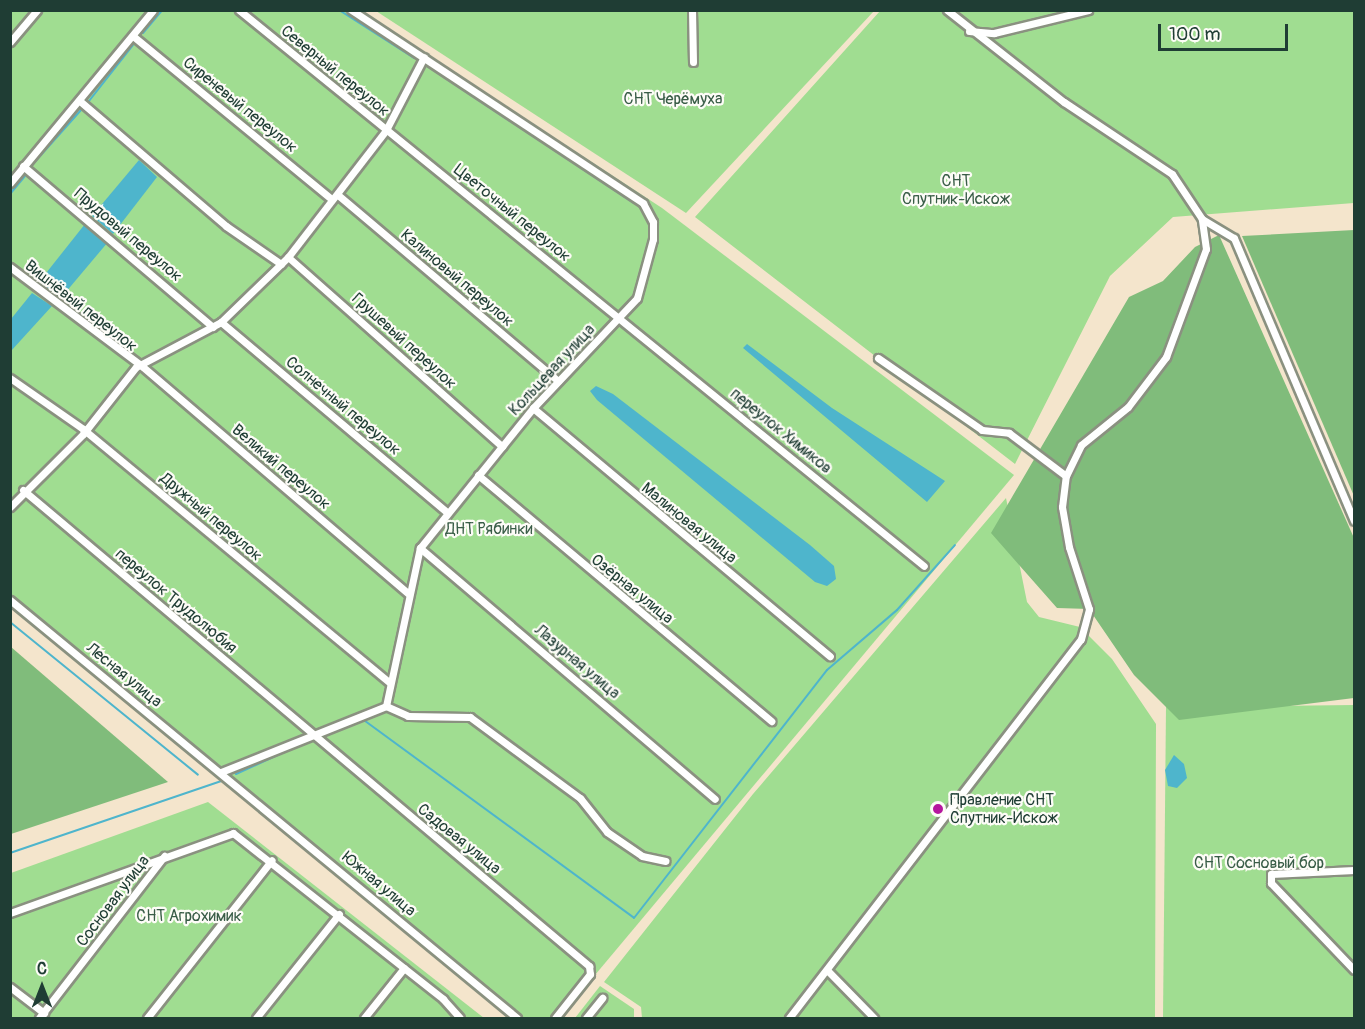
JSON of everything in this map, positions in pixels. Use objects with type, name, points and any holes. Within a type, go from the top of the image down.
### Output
[{"type":"street","points":[[10,42],[37,10]]},
{"type":"street","points":[[10,183],[81,102],[153,10]]},
{"type":"street","name":"Северный переулок","points":[[239,10],[386,130]]},
{"type":"street","name":"Кольцевая улица","points":[[351,10],[519,117],[650,212],[653,239],[645,278],[621,318],[533,408],[420,548],[408,592],[386,706]]},
{"type":"street","points":[[692,10],[693,62]]},
{"type":"street","points":[[947,10],[969,31],[1172,174],[1203,219],[1234,237],[1354,522]]},
{"type":"street","points":[[969,31],[994,33],[1088,10]]},
{"type":"street","name":"Сиреневый переулок","points":[[133,36],[329,197]]},
{"type":"street","points":[[10,507],[23,490],[83,429],[135,367],[221,322],[288,257],[329,197],[338,195],[386,130],[424,57]]},
{"type":"street","points":[[81,102],[226,226],[281,264]]},
{"type":"street","name":"Цветочный переулок","points":[[386,130],[621,318]]},
{"type":"street","name":"Прудовый переулок","points":[[24,166],[213,327]]},
{"type":"street","name":"Калиновый переулок","points":[[338,195],[558,381]]},
{"type":"street","points":[[789,1018],[828,971],[1082,639],[1089,609],[1069,546],[1062,507],[1066,476],[1081,445],[1128,407],[1166,357],[1203,259],[1203,219]]},
{"type":"street","name":"Грушевый переулок","points":[[288,257],[502,446]]},
{"type":"street","name":"Вишнёвый переулок","points":[[10,267],[135,367]]},
{"type":"street","name":"переулок Химиков","points":[[621,318],[924,566]]},
{"type":"street","name":"Солнечный переулок","points":[[221,322],[447,512]]},
{"type":"street","points":[[878,358],[982,430],[1009,433],[1066,476]]},
{"type":"street","name":"Великий переулок","points":[[135,367],[143,367],[408,592]]},
{"type":"street","name":"Дружный переулок","points":[[10,378],[83,429],[390,683]]},
{"type":"street","name":"Малиновая улица","points":[[533,408],[830,656]]},
{"type":"street","name":"Озёрная улица","points":[[478,475],[771,721]]},
{"type":"street","name":"переулок Трудолюбия","points":[[23,490],[310,735]]},
{"type":"street","points":[[10,492],[18,498]]},
{"type":"street","name":"Лазурная улица","points":[[420,548],[715,799]]},
{"type":"street","name":"Лесная улица","points":[[10,600],[221,772]]},
{"type":"street","points":[[221,772],[386,706],[408,716],[470,717],[580,798],[607,832],[642,856],[665,861]]},
{"type":"street","name":"Садовая улица","points":[[310,735],[590,966],[590,974],[555,1018]]},
{"type":"street","name":"Южная улица","points":[[221,772],[517,1018]]},
{"type":"street","points":[[10,913],[233,833],[272,860],[339,914],[460,1018]]},
{"type":"street","name":"Сосновая улица","points":[[42,1016],[164,856]]},
{"type":"street","points":[[147,1018],[272,860]]},
{"type":"street","points":[[1354,870],[1271,874],[1272,883],[1354,970]]},
{"type":"street","points":[[256,1018],[339,914]]},
{"type":"street","points":[[364,1018],[404,968]]},
{"type":"street","points":[[828,971],[874,1018]]},
{"type":"street","points":[[10,987],[42,1016]]},
{"type":"street","points":[[586,1018],[602,998]]},
{"type":"green space","name":"ДНТ Рябинки","points":[[10,11],[360,11],[662,208],[1014,475],[559,1018],[519,1018],[11,603]]},
{"type":"green space","name":"СНТ Черёмуха","points":[[376,11],[874,11],[686,213]]},
{"type":"green space","name":"СНТ Спутник-Искож","points":[[880,11],[1354,11],[1354,203],[1173,217],[1110,276],[1015,464],[695,217]]},
{"type":"green space","points":[[1354,230],[1354,496],[1242,236]]},
{"type":"green space","points":[[1219,235],[1354,538],[1354,698],[1179,720],[1134,675],[1089,609],[1057,608],[991,533],[1129,297],[1163,281],[1195,247]]},
{"type":"green space","points":[[1006,498],[1027,602],[1039,617],[1080,627],[1112,659],[1156,724],[1155,1018],[642,1018],[641,1007],[604,982],[753,794]]},
{"type":"green space","points":[[11,647],[168,782],[11,834]]},
{"type":"green space","name":"СНТ Сосновый бор","points":[[1354,705],[1354,1018],[1163,1018],[1166,707]]},
{"type":"green space","name":"СНТ Агрохимик","points":[[208,802],[484,1018],[11,1018],[11,873]]},
{"type":"green space","points":[[600,986],[634,1009],[634,1018],[575,1018]]},
{"type":"water","points":[[139,160],[157,177],[113,234],[92,216]]},
{"type":"water","points":[[85,224],[108,242],[60,299],[39,282]]},
{"type":"water","points":[[32,293],[52,306],[11,351],[11,319]]},
{"type":"water","points":[[747,344],[832,408],[945,481],[927,502],[743,348]]},
{"type":"water","points":[[596,386],[613,394],[810,545],[834,566],[836,579],[827,586],[815,582],[597,400],[590,391]]},
{"type":"water","points":[[1174,755],[1184,764],[1187,778],[1177,788],[1168,786],[1165,770]]},
{"type":"waterway","points":[[143,33],[162,10]]},
{"type":"waterway","points":[[339,10],[414,58]]},
{"type":"waterway","points":[[89,101],[133,45]]},
{"type":"waterway","points":[[427,66],[634,203]]},
{"type":"waterway","points":[[32,165],[81,110]]},
{"type":"waterway","points":[[10,194],[25,176]]},
{"type":"waterway","points":[[361,718],[634,918],[827,670],[897,610],[955,545]]},
{"type":"waterway","points":[[10,622],[198,775]]},
{"type":"waterway","points":[[236,774],[311,740]]},
{"type":"waterway","points":[[10,853],[222,781]]},
{"type":"place","name":"Правление СНТ Спутник-Искож","points":[[938,809]]}]
